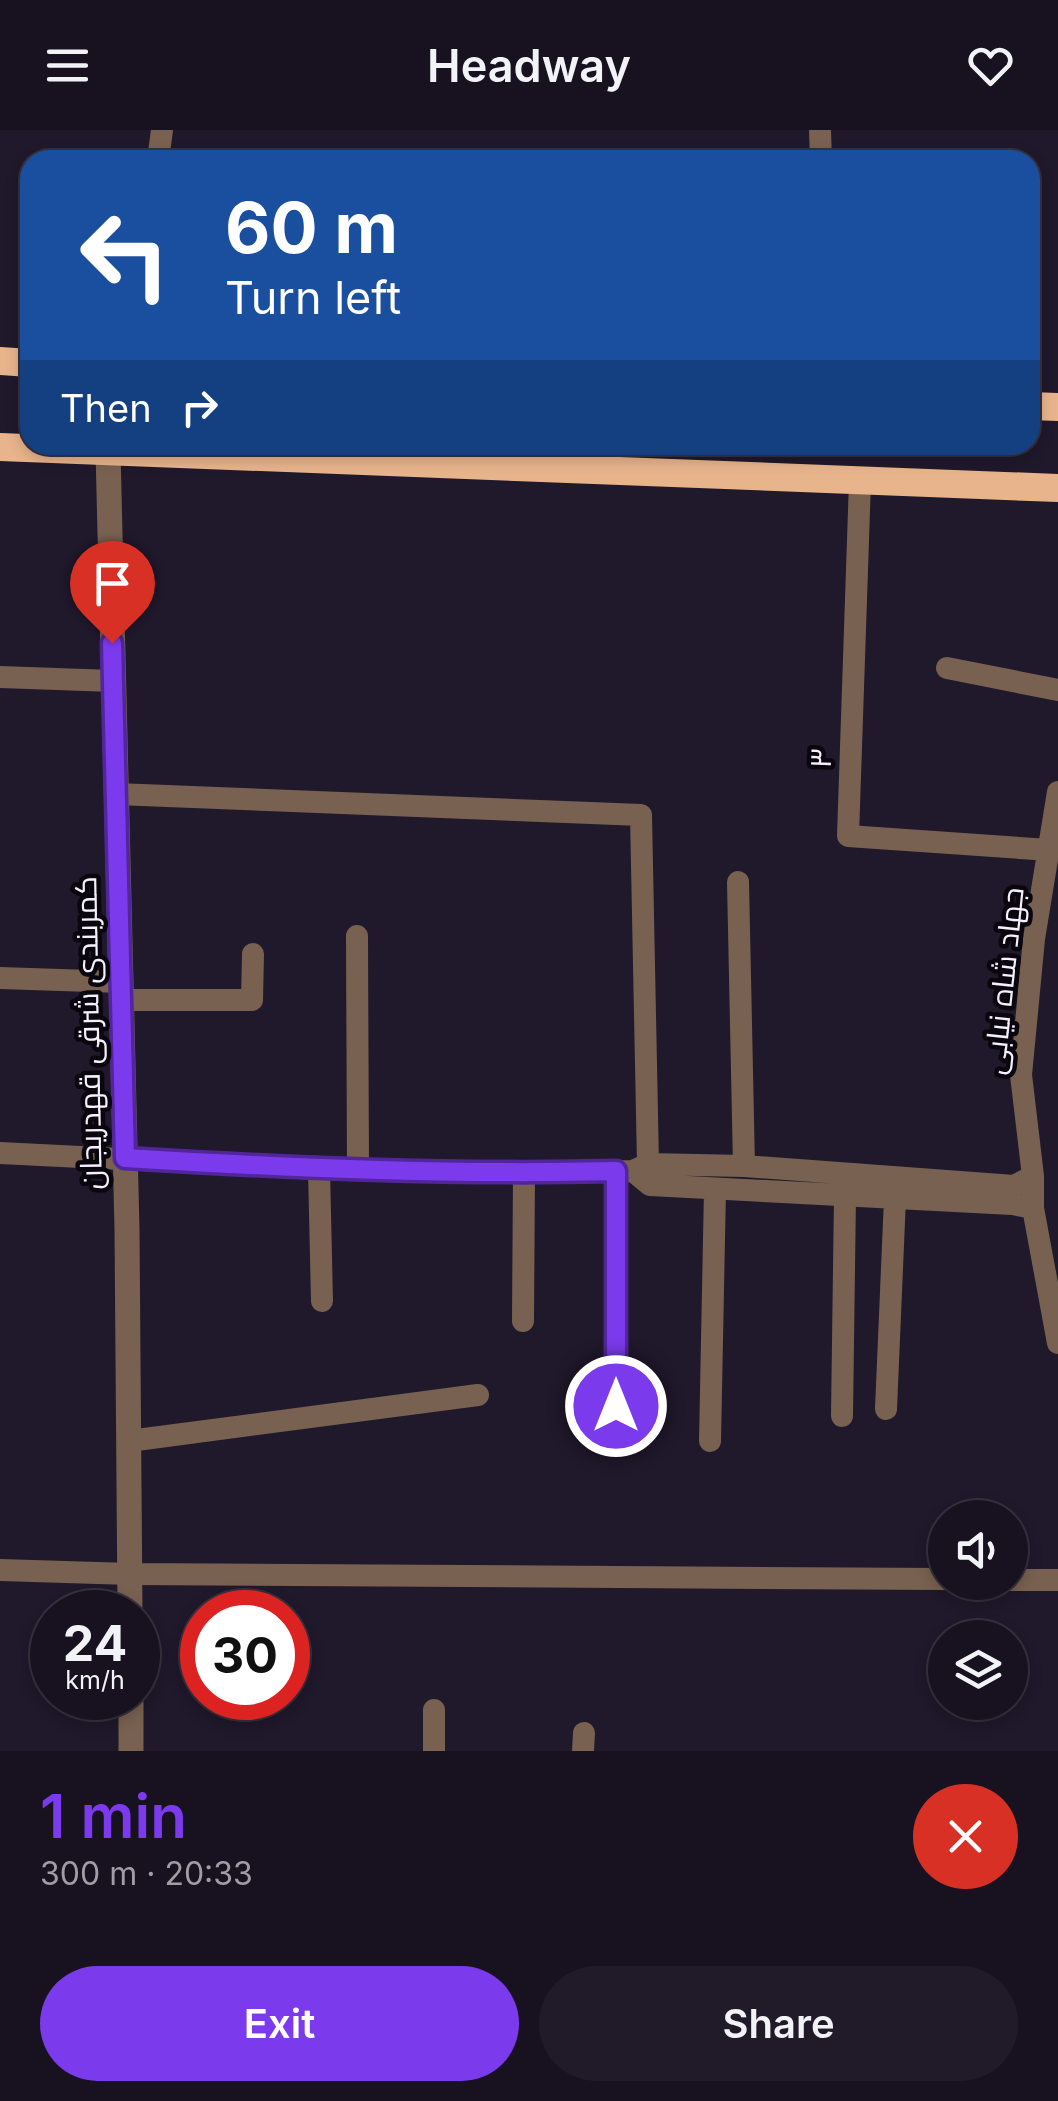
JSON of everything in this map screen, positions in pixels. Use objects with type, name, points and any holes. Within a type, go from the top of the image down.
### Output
[{"type":"highway","points":[[383,455],[566,457],[860,482],[1058,488]]},
{"type":"street","name":"کمربندی شرقی قهدریجان","points":[[108,455],[125,1158],[130,1590]]},
{"type":"street","name":"۳","points":[[860,482],[848,836],[1048,850]]},
{"type":"street","points":[[947,668],[1058,690]]},
{"type":"street","points":[[0,676],[113,681]]},
{"type":"street","name":"جهاد شاه نیابی","points":[[1058,792],[1034,939],[1021,1075],[1033,1208],[1058,1343]]},
{"type":"street","points":[[116,794],[641,815],[632,1169],[616,1406]]},
{"type":"street","points":[[738,882],[744,1166]]},
{"type":"street","points":[[357,936],[358,1169]]},
{"type":"street","points":[[0,978],[252,1000],[252,954]]},
{"type":"street","points":[[0,1153],[319,1169],[524,1174],[744,1166],[1014,1186],[1033,1176]]},
{"type":"street","points":[[319,1169],[322,1301]]},
{"type":"street","points":[[632,1169],[650,1185],[1033,1208]]},
{"type":"street","points":[[524,1174],[524,1322]]},
{"type":"street","points":[[710,1440],[716,1189]]},
{"type":"street","points":[[842,1416],[844,1196]]},
{"type":"street","points":[[886,1409],[896,1198]]},
{"type":"street","points":[[129,1441],[478,1395]]},
{"type":"street","points":[[0,1570],[928,1580]]},
{"type":"street","points":[[1028,1580],[1058,1580]]},
{"type":"street","points":[[434,1710],[434,1751]]},
{"type":"street","points":[[131,1720],[131,1751]]},
{"type":"route","points":[[112,643],[125,1158],[319,1169],[524,1174],[616,1171],[616,1406]]}]
